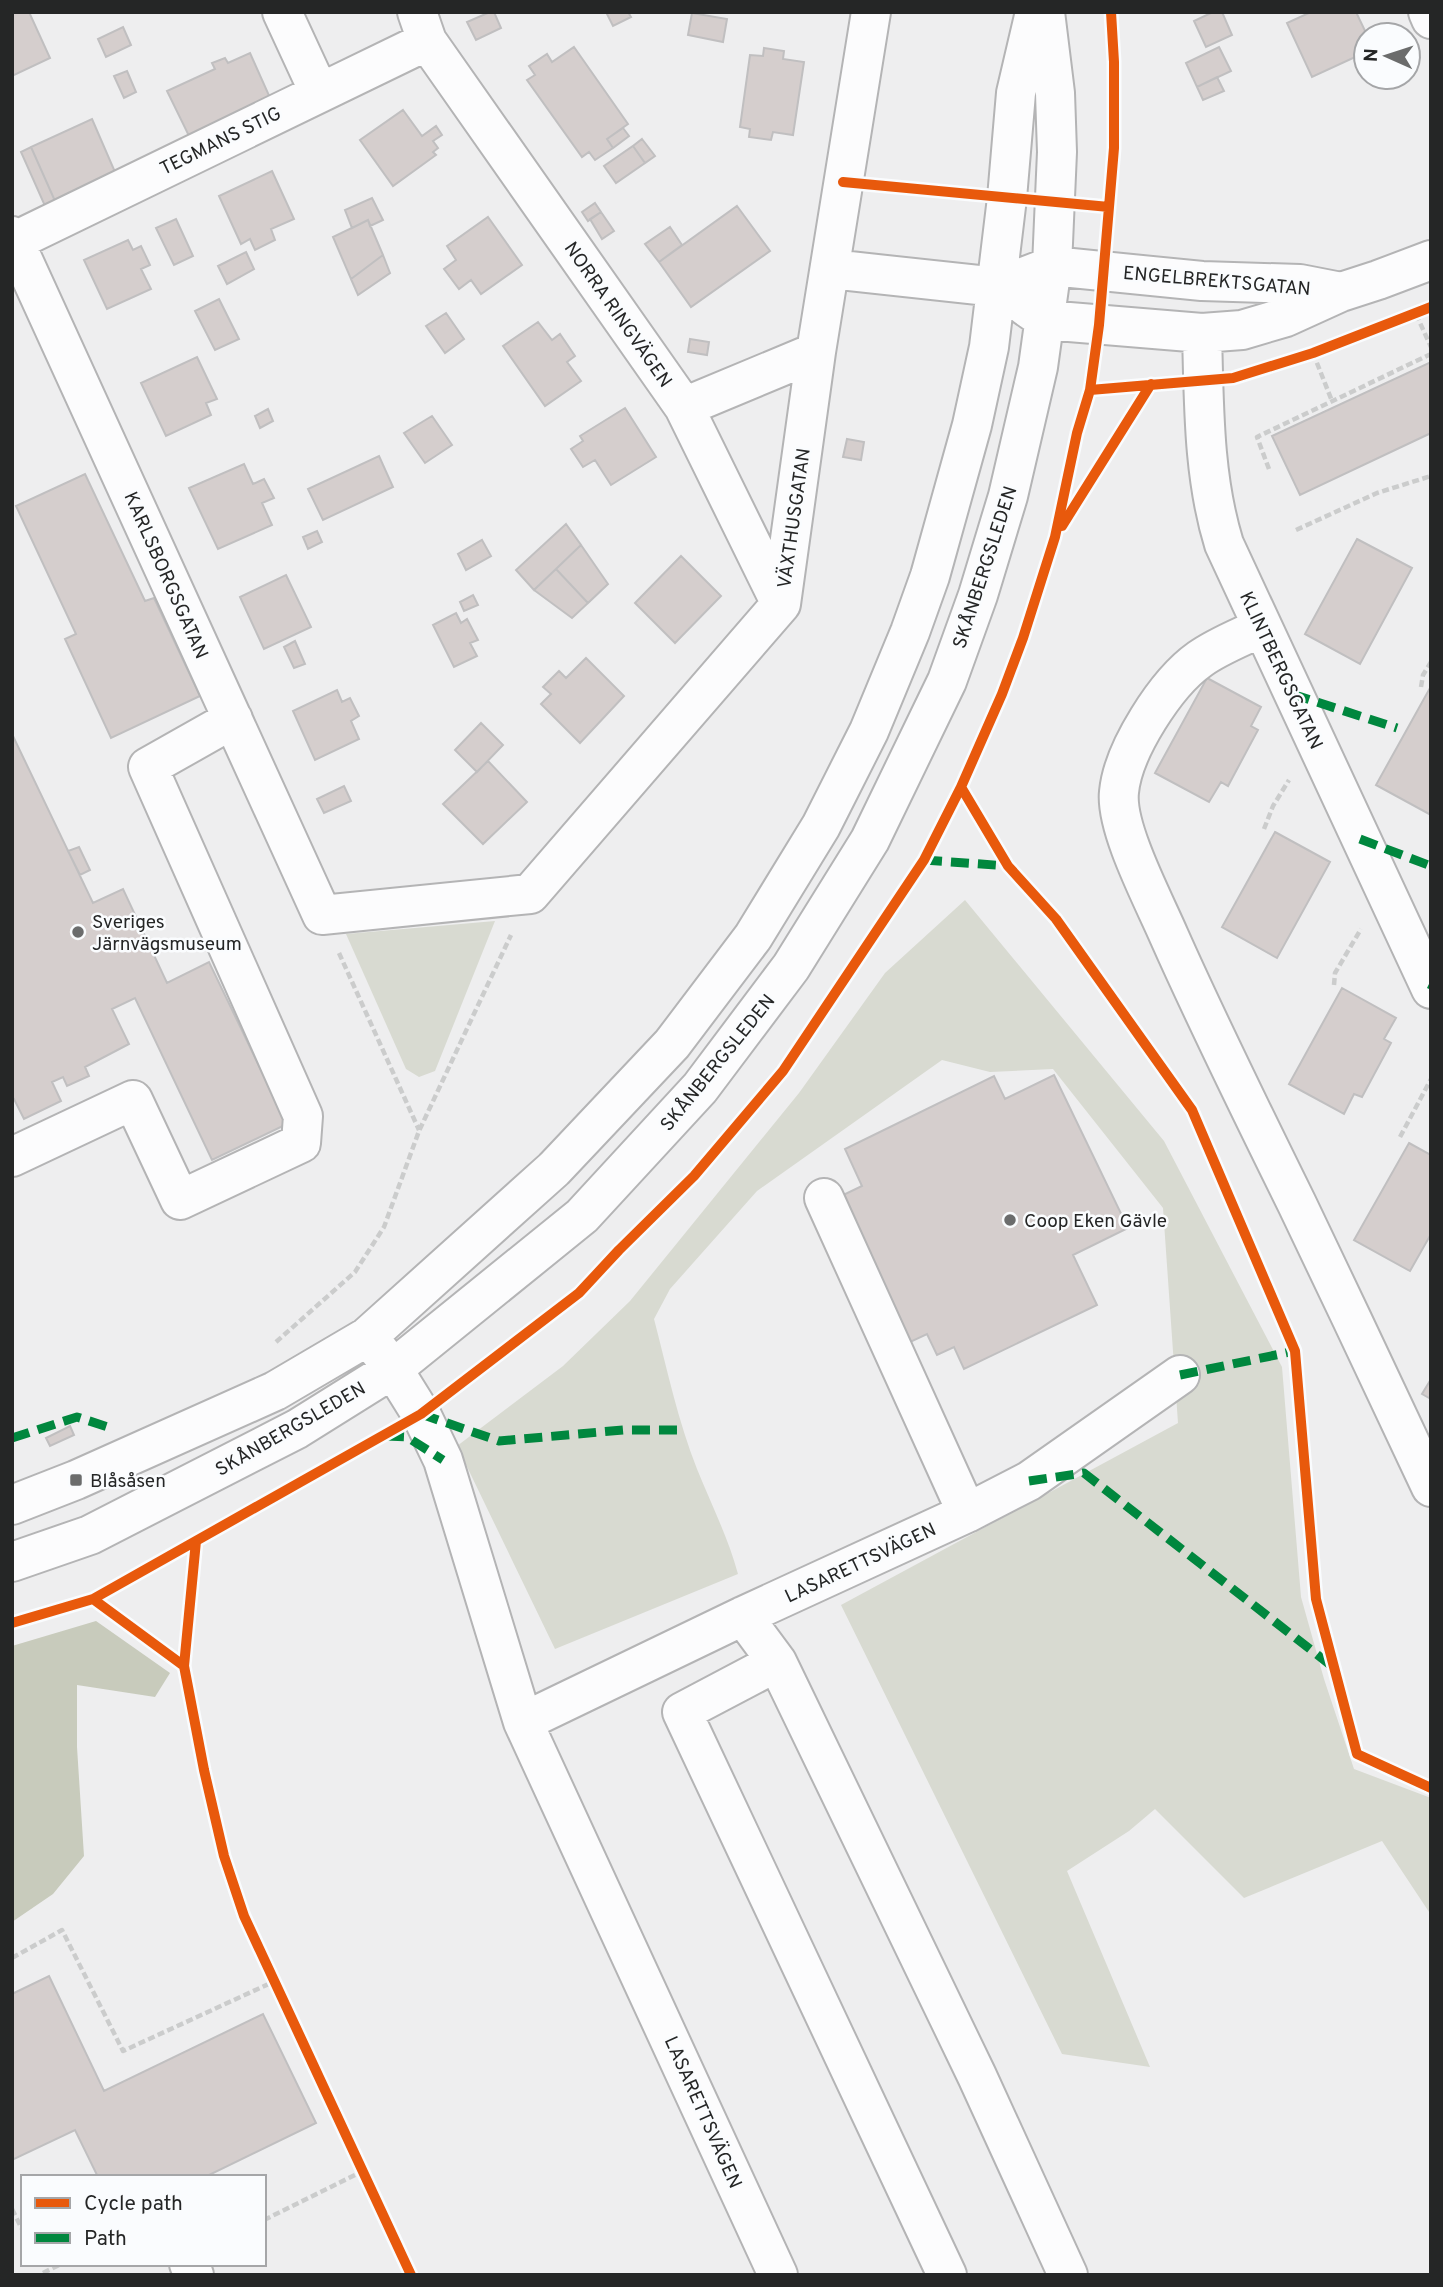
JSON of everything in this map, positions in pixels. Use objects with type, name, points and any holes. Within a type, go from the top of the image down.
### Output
[{"type":"street","points":[[282,12],[319,92]]},
{"type":"street","name":"VÄXTHUSGATAN","points":[[530,894],[781,604],[816,352],[872,12]]},
{"type":"street","name":"SKÅNBERGSLEDEN","points":[[12,1505],[76,1480],[275,1391],[368,1337],[554,1169],[672,1044],[753,937],[821,826],[869,731],[911,632],[930,576],[972,425],[989,347],[1016,93],[1035,12]]},
{"type":"street","name":"SKÅNBERGSLEDEN","points":[[12,1562],[90,1535],[297,1429],[393,1369],[582,1216],[700,1088],[791,967],[870,839],[947,681],[978,595],[1008,496],[1033,391],[1052,266],[1057,152],[1055,93],[1045,12]]},
{"type":"street","points":[[1428,12],[1431,19]]},
{"type":"street","name":"TEGMANS STIG","points":[[13,238],[319,92],[422,27]]},
{"type":"street","name":"NORRA RINGVÄGEN","points":[[422,27],[684,407],[781,604]]},
{"type":"street","name":"KARLSBORGSGATAN","points":[[13,238],[322,915]]},
{"type":"street","name":"ENGELBREKTSGATAN","points":[[1045,320],[1202,334],[1242,330],[1286,317],[1341,292],[1431,260]]},
{"type":"street","name":"ENGELBREKTSGATAN","points":[[997,286],[1052,266],[1202,281],[1300,284],[1341,292]]},
{"type":"street","points":[[831,269],[997,286],[1045,320]]},
{"type":"street","name":"KLINTBERGSGATAN","points":[[1202,334],[1206,440],[1216,515],[1224,544],[1431,989]]},
{"type":"street","points":[[684,407],[816,352]]},
{"type":"street","points":[[1262,627],[1200,659],[1174,683],[1138,736],[1119,791],[1119,814],[1186,975],[1431,1487]]},
{"type":"street","points":[[12,1157],[133,1100],[180,1200],[301,1143],[303,1116],[148,767],[233,719]]},
{"type":"street","points":[[322,915],[530,894]]},
{"type":"street","points":[[824,1198],[967,1513]]},
{"type":"street","name":"LASARETTSVÄGEN","points":[[368,1337],[393,1369],[421,1414],[443,1460],[523,1722],[778,2275]]},
{"type":"street","name":"LASARETTSVÄGEN","points":[[523,1722],[743,1616],[967,1513],[1029,1481],[1180,1375]]},
{"type":"street","points":[[743,1616],[777,1662],[971,2064],[1068,2275]]},
{"type":"street","points":[[777,1662],[682,1712],[947,2275]]},
{"type":"path","points":[[1415,314],[1431,347]]},
{"type":"path","points":[[1325,349],[1308,355],[1332,401]]},
{"type":"path","points":[[1269,469],[1257,437],[1431,354]]},
{"type":"path","points":[[1296,530],[1377,494],[1431,476]]},
{"type":"path","points":[[1421,687],[1423,675],[1431,662]]},
{"type":"path","points":[[1264,829],[1273,806],[1297,767],[1318,748]]},
{"type":"path","points":[[276,1342],[355,1272],[384,1227],[419,1131],[530,894]]},
{"type":"path","points":[[1334,985],[1335,973],[1367,921],[1391,903]]},
{"type":"path","points":[[322,915],[419,1131]]},
{"type":"path","points":[[1400,1137],[1431,1079]]},
{"type":"path","points":[[12,1958],[62,1930],[123,2051],[271,1976],[279,1994]]},
{"type":"path","points":[[266,2219],[363,2176],[355,2159]]},
{"type":"path","points":[[12,2209],[21,2227]]},
{"type":"shaded area","points":[[965,900],[1164,1141],[1282,1367],[1301,1597],[1324,1679],[1354,1769],[1431,1798],[1431,1915],[1382,1841],[1244,1898],[1155,1809],[1129,1831],[1067,1871],[1150,2067],[1062,2054],[841,1605],[1178,1423],[1163,1208],[1053,1069],[990,1072],[942,1060],[757,1191],[670,1289],[654,1319],[684,1432],[738,1574],[555,1649],[457,1446],[563,1366],[630,1301],[799,1093],[885,973]]},
{"type":"shaded area","points":[[495,921],[435,1071],[419,1077],[406,1069],[346,934]]},
{"type":"green space","points":[[96,1621],[170,1673],[155,1697],[77,1685],[77,1747],[84,1856],[53,1894],[12,1922],[12,1646]]},
{"type":"building","points":[[12,12],[29,12],[50,58],[12,76]]},
{"type":"building","points":[[494,12],[501,28],[476,40],[467,22]]},
{"type":"building","points":[[606,12],[628,12],[631,17],[613,26]]},
{"type":"building","points":[[1213,12],[1222,12],[1232,35],[1206,47],[1194,21]]},
{"type":"building","points":[[1311,12],[1356,12],[1360,21],[1352,21],[1352,58],[1312,77],[1287,23]]},
{"type":"building","points":[[692,13],[727,19],[723,42],[688,35]]},
{"type":"building","points":[[123,27],[131,45],[106,57],[98,39]]},
{"type":"building","points":[[574,47],[628,124],[607,139],[613,148],[595,160],[589,152],[582,157],[527,80],[535,75],[529,66],[547,54],[552,62]]},
{"type":"building","points":[[1219,47],[1231,71],[1197,87],[1186,63]]},
{"type":"building","points":[[764,48],[784,51],[783,59],[804,62],[793,135],[773,132],[771,140],[749,137],[750,129],[740,127],[750,55],[763,56]]},
{"type":"building","points":[[250,53],[271,100],[190,138],[167,91],[215,69],[212,63],[225,58],[228,63]]},
{"type":"building","points":[[127,71],[136,92],[124,98],[114,76]]},
{"type":"building","points":[[1217,77],[1224,91],[1203,100],[1197,87]]},
{"type":"building","points":[[403,110],[422,136],[436,126],[442,135],[433,141],[438,148],[433,152],[436,155],[393,186],[360,140]]},
{"type":"building","points":[[92,119],[115,172],[55,201],[31,147]]},
{"type":"building","points":[[623,128],[629,136],[613,148],[607,139]]},
{"type":"building","points":[[642,139],[655,156],[645,163],[633,146]]},
{"type":"building","points":[[633,146],[645,163],[616,183],[604,166]]},
{"type":"building","points":[[31,147],[55,201],[45,206],[21,152]]},
{"type":"building","points":[[272,171],[294,219],[271,229],[275,240],[255,250],[250,239],[241,244],[219,196]]},
{"type":"building","points":[[372,198],[383,220],[370,226],[368,220],[352,228],[345,210]]},
{"type":"building","points":[[595,203],[601,212],[588,221],[582,212]]},
{"type":"building","points":[[737,206],[770,251],[691,307],[659,262]]},
{"type":"building","points":[[601,212],[614,231],[602,239],[590,219]]},
{"type":"building","points":[[488,217],[522,265],[481,294],[471,280],[459,289],[444,269],[456,260],[447,246]]},
{"type":"building","points":[[176,219],[193,256],[174,265],[156,228]]},
{"type":"building","points":[[368,220],[383,255],[351,279],[333,237]]},
{"type":"building","points":[[670,227],[682,245],[659,262],[645,244]]},
{"type":"building","points":[[128,240],[133,250],[141,246],[150,265],[141,269],[151,289],[107,309],[84,260]]},
{"type":"building","points":[[246,252],[254,269],[227,284],[218,266]]},
{"type":"building","points":[[383,255],[390,273],[358,295],[351,279]]},
{"type":"building","points":[[219,299],[239,339],[215,350],[195,311]]},
{"type":"building","points":[[446,313],[464,339],[445,353],[426,326]]},
{"type":"building","points":[[538,322],[552,340],[560,334],[575,356],[567,362],[581,381],[545,406],[503,346]]},
{"type":"building","points":[[690,339],[709,342],[707,355],[688,352]]},
{"type":"building","points":[[197,357],[217,399],[206,403],[211,415],[166,436],[141,383]]},
{"type":"building","points":[[1431,362],[1431,433],[1300,495],[1272,436]]},
{"type":"building","points":[[625,408],[656,457],[611,485],[595,460],[583,467],[571,449],[583,441],[580,436]]},
{"type":"building","points":[[268,409],[273,421],[260,428],[255,416]]},
{"type":"building","points":[[432,416],[452,445],[425,463],[404,433]]},
{"type":"building","points":[[847,439],[864,442],[861,460],[843,457]]},
{"type":"building","points":[[379,456],[393,487],[323,520],[308,489]]},
{"type":"building","points":[[244,464],[253,484],[264,479],[274,498],[262,503],[272,525],[218,549],[189,488]]},
{"type":"building","points":[[85,474],[145,601],[154,598],[200,696],[111,738],[65,639],[76,634],[16,506]]},
{"type":"building","points":[[566,524],[581,545],[534,590],[516,570]]},
{"type":"building","points":[[317,531],[322,542],[308,549],[303,537]]},
{"type":"building","points":[[1357,539],[1412,568],[1360,664],[1305,634]]},
{"type":"building","points":[[482,540],[491,556],[466,570],[458,554]]},
{"type":"building","points":[[581,545],[608,584],[588,603],[556,569]]},
{"type":"building","points":[[681,556],[721,596],[675,643],[635,603]]},
{"type":"building","points":[[556,569],[588,603],[572,618],[534,590]]},
{"type":"building","points":[[286,575],[311,627],[264,649],[240,597]]},
{"type":"building","points":[[473,595],[478,605],[464,611],[460,602]]},
{"type":"building","points":[[456,613],[461,623],[467,619],[478,640],[470,643],[477,656],[454,667],[433,625]]},
{"type":"building","points":[[295,641],[305,664],[294,668],[284,647]]},
{"type":"building","points":[[586,658],[624,696],[580,743],[541,704],[551,694],[543,687],[559,671],[566,678]]},
{"type":"building","points":[[1207,678],[1261,707],[1251,726],[1258,730],[1228,786],[1221,782],[1209,802],[1155,773]]},
{"type":"building","points":[[1431,688],[1431,815],[1376,785]]},
{"type":"building","points":[[337,690],[342,702],[350,698],[359,716],[351,721],[359,739],[315,760],[293,711]]},
{"type":"building","points":[[481,723],[503,745],[477,772],[455,750]]},
{"type":"building","name":"Sveriges Järnvägsmuseum","points":[[12,734],[93,903],[123,889],[167,983],[209,962],[287,1124],[212,1160],[135,998],[112,1009],[129,1044],[85,1067],[89,1076],[67,1086],[63,1077],[52,1082],[61,1101],[24,1119],[14,1099],[12,1100]]},
{"type":"building","points":[[488,761],[527,802],[483,844],[443,804]]},
{"type":"building","points":[[344,786],[351,801],[324,813],[317,799]]},
{"type":"building","points":[[1275,832],[1330,862],[1277,958],[1222,927]]},
{"type":"building","points":[[79,847],[90,870],[80,875],[68,851]]},
{"type":"building","points":[[1342,988],[1396,1018],[1384,1039],[1391,1043],[1362,1097],[1354,1094],[1344,1114],[1289,1084]]},
{"type":"building","points":[[1054,1075],[1128,1228],[1073,1255],[1097,1305],[964,1369],[954,1347],[937,1355],[927,1334],[908,1343],[837,1198],[862,1186],[845,1149],[994,1076],[1005,1099]]},
{"type":"building","points":[[1409,1143],[1431,1155],[1431,1234],[1410,1271],[1354,1240]]},
{"type":"building","points":[[1431,1379],[1431,1399],[1422,1394]]},
{"type":"building","points":[[70,1426],[74,1435],[50,1446],[46,1438]]},
{"type":"building","points":[[49,1976],[104,2091],[263,2014],[316,2123],[209,2175],[97,2175],[75,2130],[12,2160],[12,1994]]},
{"type":"marked path","points":[[1292,694],[1397,728]]},
{"type":"marked path","points":[[1360,839],[1431,866]]},
{"type":"marked path","points":[[924,860],[1008,866]]},
{"type":"marked path","points":[[1180,1375],[1295,1351]]},
{"type":"marked path","points":[[421,1414],[499,1441],[623,1430],[683,1430]]},
{"type":"marked path","points":[[12,1438],[77,1417],[108,1427]]},
{"type":"marked path","points":[[386,1436],[407,1437],[443,1460]]},
{"type":"marked path","points":[[1029,1481],[1084,1473],[1333,1667]]},
{"type":"cycle path","points":[[12,1623],[93,1599],[421,1414],[579,1293],[694,1176],[783,1071],[924,860],[961,787],[1002,694],[1055,537],[1077,433],[1090,390],[1099,325],[1114,148],[1111,12]]},
{"type":"cycle path","points":[[843,182],[1109,207]]},
{"type":"cycle path","points":[[1090,390],[1233,378],[1313,353],[1431,307]]},
{"type":"cycle path","points":[[1062,526],[1151,384]]},
{"type":"cycle path","points":[[961,787],[1008,866],[1056,919],[1192,1110],[1295,1351],[1316,1599],[1357,1754],[1431,1788]]},
{"type":"cycle path","points":[[184,1666],[196,1541]]},
{"type":"cycle path","points":[[93,1599],[184,1666],[224,1856],[244,1916],[411,2275]]},
{"type":"place","name":"Sveriges Järnvägsmuseum","points":[[78,932]]},
{"type":"place","name":"Coop Eken Gävle","points":[[1010,1220]]},
{"type":"place","name":"Blåsåsen","points":[[76,1480]]}]
